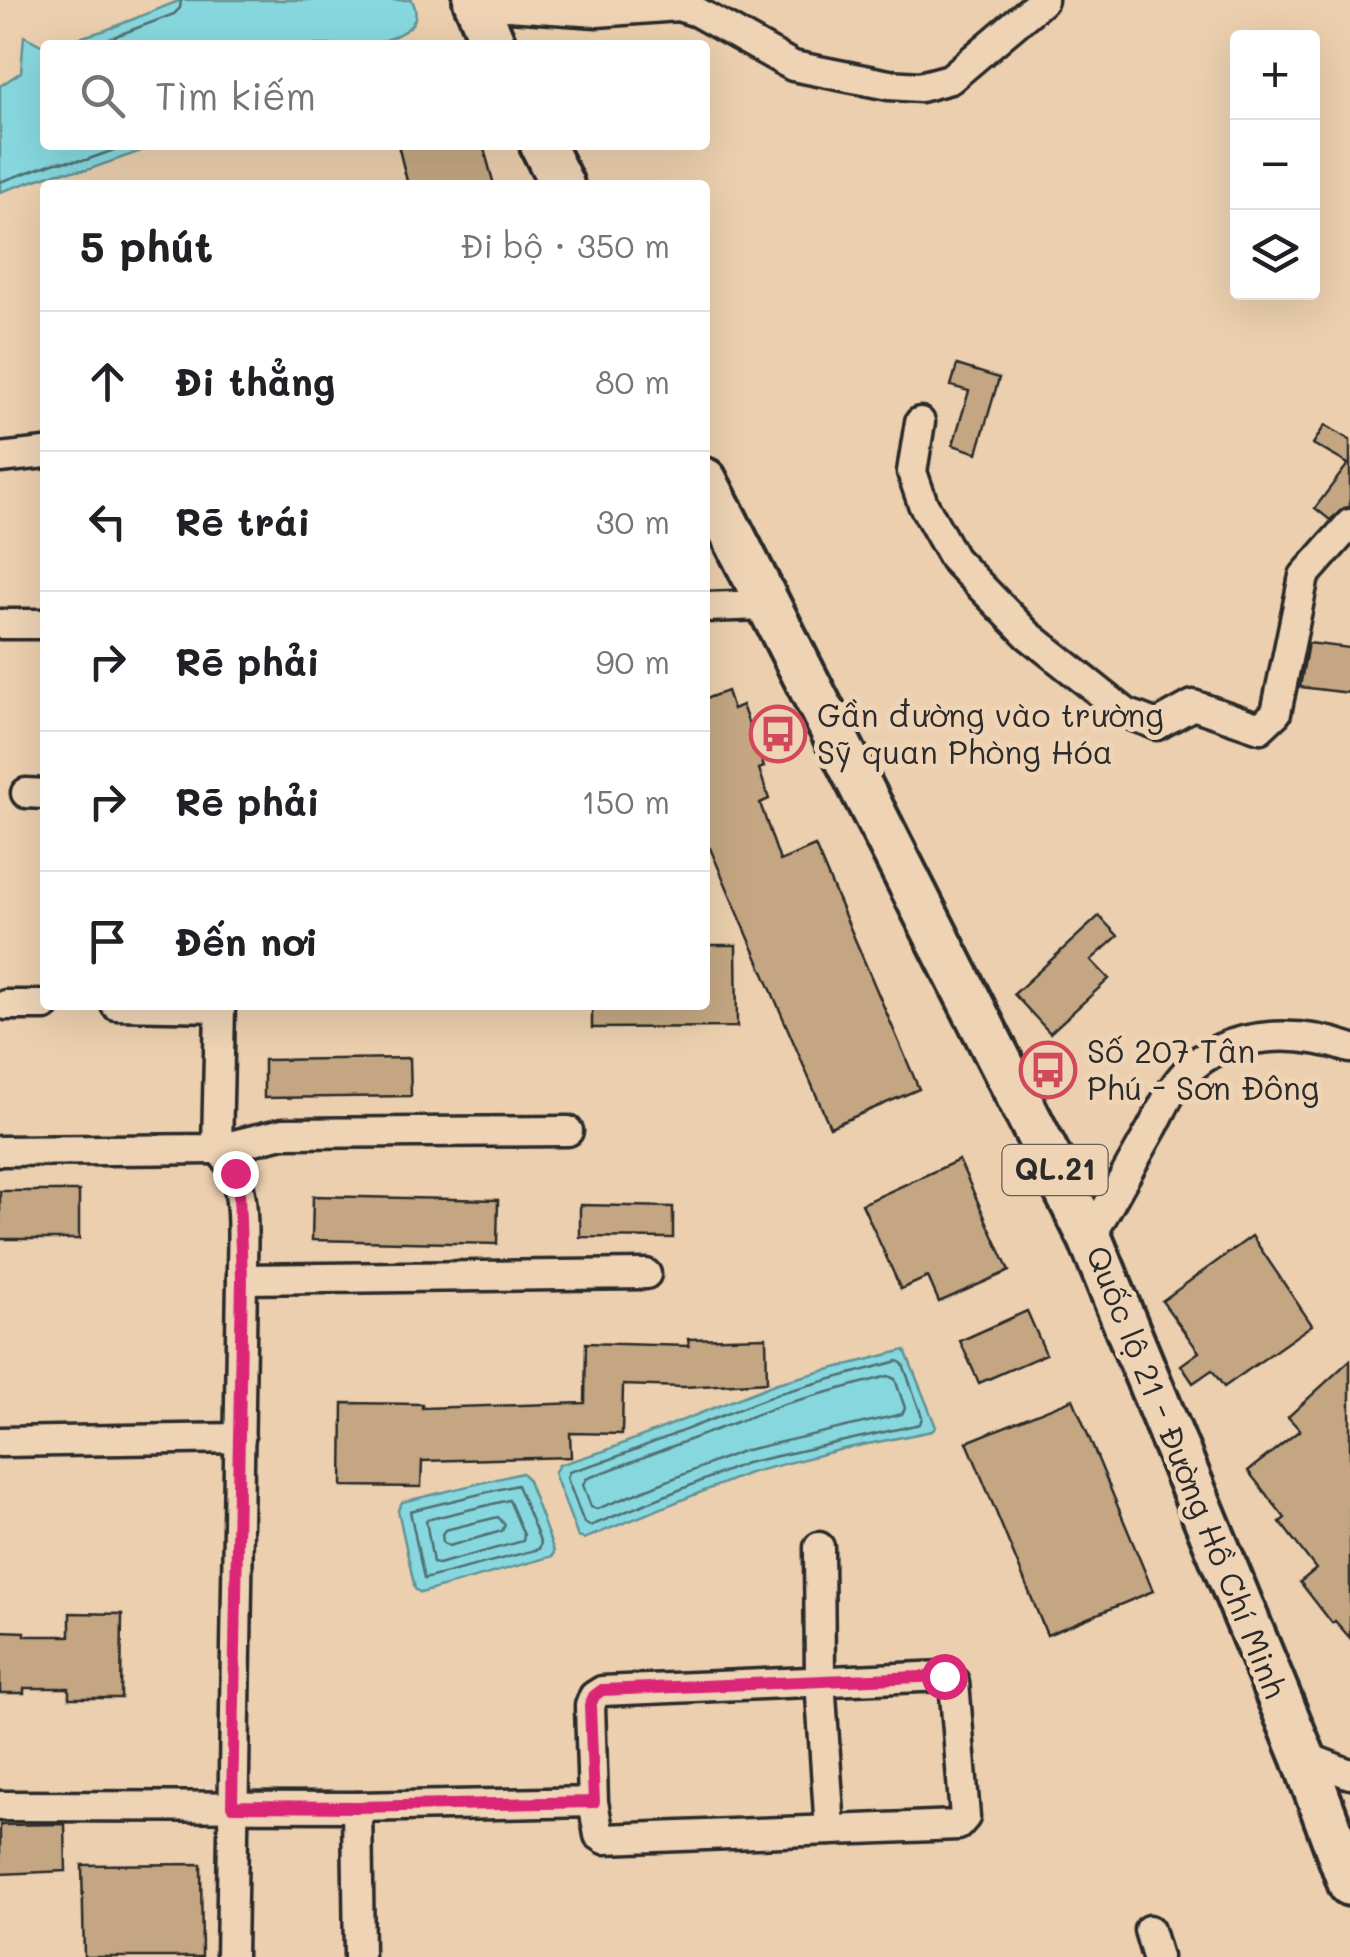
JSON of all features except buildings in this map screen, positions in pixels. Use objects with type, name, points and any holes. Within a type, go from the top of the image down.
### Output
[{"type":"highway","points":[[476,2],[492,40]]},
{"type":"highway","points":[[544,150],[560,180]]},
{"type":"highway","name":"Quốc lộ 21 - Đường Hồ Chí Minh","points":[[710,490],[1090,1238],[1303,1756],[1350,1884]]},
{"type":"street","points":[[476,2],[597,12],[678,6],[697,12],[793,66],[920,87],[950,79],[1043,0]]},
{"type":"street","points":[[920,422],[912,472],[923,504],[954,559],[1028,635],[1126,713],[1158,725],[1193,705],[1260,728],[1276,713],[1304,576],[1350,524]]},
{"type":"street","points":[[0,458],[40,454]]},
{"type":"street","points":[[710,607],[766,605]]},
{"type":"street","points":[[0,624],[40,624]]},
{"type":"street","points":[[6,1005],[40,1005]]},
{"type":"street","points":[[217,1148],[220,1010]]},
{"type":"street","points":[[1090,1238],[1178,1082],[1204,1058],[1234,1044],[1264,1037],[1291,1036],[1350,1048]]},
{"type":"street","points":[[0,1151],[217,1148],[283,1132],[568,1131]]},
{"type":"street","points":[[217,1148],[229,1158],[239,1192],[242,1279],[230,1957]]},
{"type":"street","points":[[242,1279],[646,1274]]},
{"type":"street","points":[[0,1442],[240,1438]]},
{"type":"street","points":[[819,1547],[820,1680],[830,1830]]},
{"type":"street","points":[[944,1676],[954,1682],[966,1817],[958,1825],[605,1839],[598,1835],[594,1802],[590,1706],[602,1690],[944,1676]]},
{"type":"street","points":[[1303,1756],[1350,1774]]},
{"type":"street","points":[[0,1806],[357,1807],[594,1802]]},
{"type":"street","points":[[357,1807],[359,1957]]},
{"type":"water","points":[[181,0],[412,0],[415,10],[412,24],[385,40],[72,40]]},
{"type":"water","points":[[24,36],[40,44],[40,150],[144,150],[87,170],[59,172],[0,192],[0,86],[21,72]]},
{"type":"water","points":[[905,1350],[936,1427],[932,1431],[749,1473],[584,1539],[578,1537],[554,1473],[559,1465],[777,1383]]},
{"type":"water","points":[[522,1473],[553,1556],[421,1593],[415,1589],[398,1510],[402,1502]]},
{"type":"place","name":"Gần đường vào trường Sỹ quan Phòng Hóa","points":[[778,734]]},
{"type":"place","name":"Số 207 Tân Phú - Sơn Đông","points":[[1048,1070]]},
{"type":"route","points":[[235,1173],[242,1279],[232,1806],[594,1802],[590,1706],[602,1690],[944,1676]]}]
